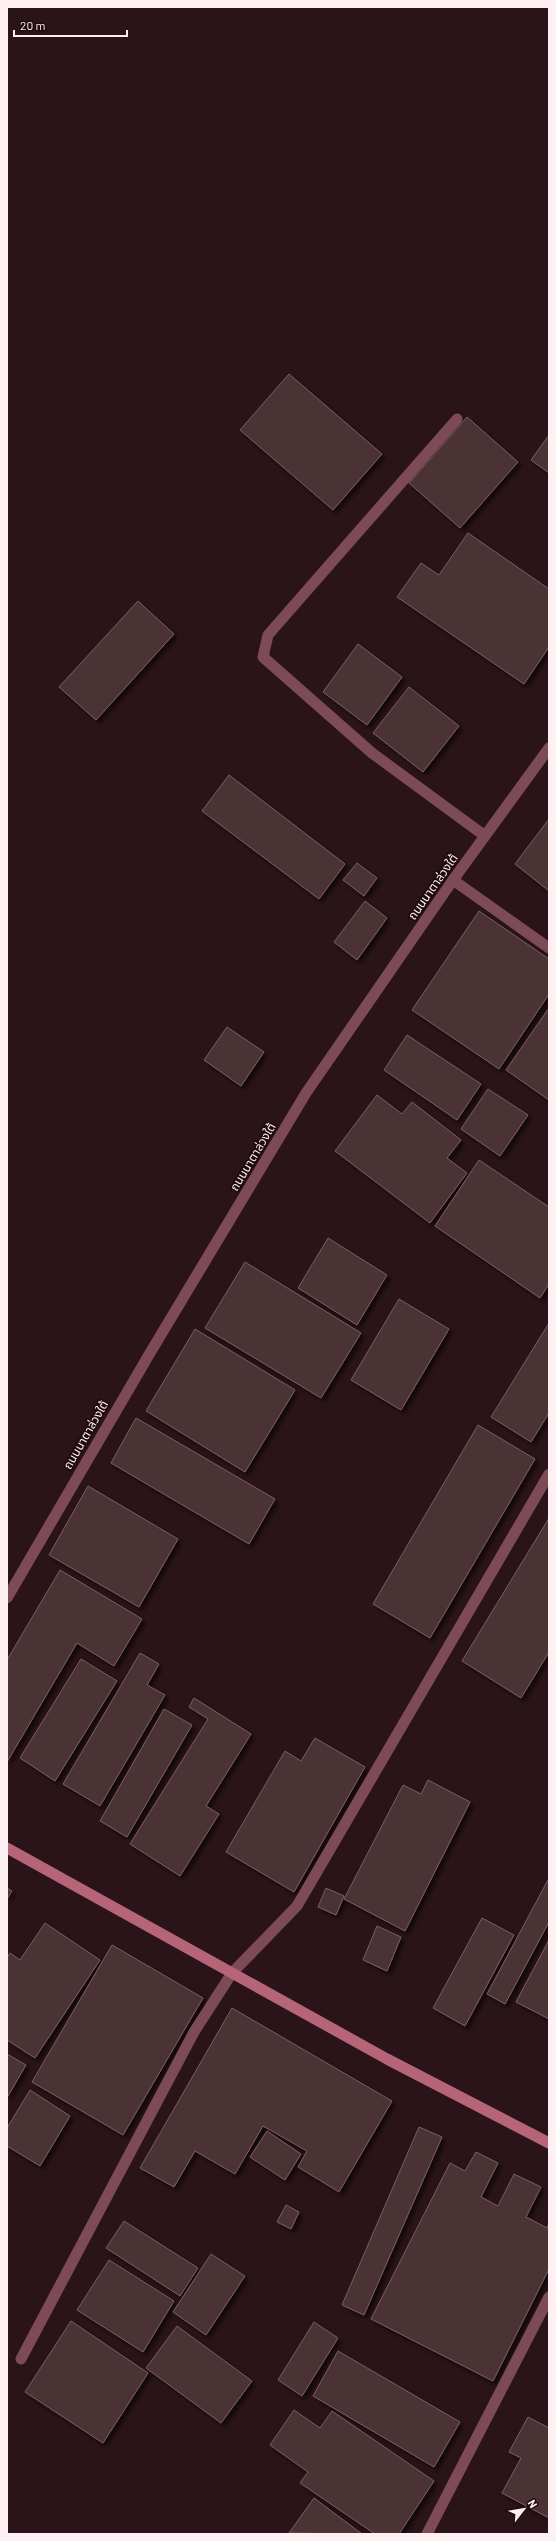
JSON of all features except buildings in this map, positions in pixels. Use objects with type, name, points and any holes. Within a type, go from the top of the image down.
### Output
[{"type":"main road","points":[[7,1848],[387,2059],[549,2143]]},
{"type":"street","points":[[457,419],[268,635],[263,657],[372,753],[485,836]]},
{"type":"street","name":"ถนนนาตาล่วงใต้","points":[[7,1598],[150,1353],[306,1093],[453,880],[549,748]]},
{"type":"street","points":[[453,880],[549,948]]},
{"type":"street","points":[[21,2358],[194,2032],[232,1973],[297,1906],[549,1474]]},
{"type":"street","points":[[427,2534],[549,2297]]}]
